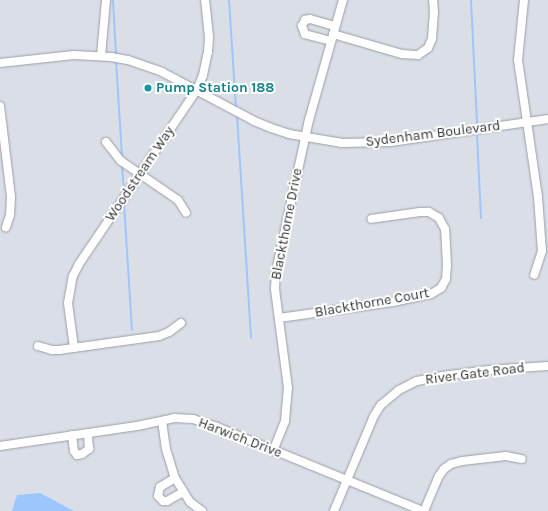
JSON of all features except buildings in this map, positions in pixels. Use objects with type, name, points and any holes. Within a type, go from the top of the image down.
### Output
[{"type":"street","points":[[101,56],[106,0]]},
{"type":"street","name":"Woodstream Way","points":[[74,348],[68,303],[73,276],[140,173],[197,90],[203,75],[208,52],[209,37],[204,0]]},
{"type":"street","name":"Blackthorne Drive","points":[[273,451],[281,435],[288,403],[287,375],[275,289],[276,272],[305,137],[343,0]]},
{"type":"street","points":[[333,34],[402,54],[418,55],[428,48],[432,39],[434,13],[433,0]]},
{"type":"street","points":[[524,0],[518,60],[538,197],[542,251],[534,275]]},
{"type":"street","name":"Sydenham Boulevard","points":[[0,63],[74,55],[101,56],[128,60],[149,66],[254,120],[290,134],[342,143],[391,142],[548,119]]},
{"type":"street","points":[[0,106],[11,197],[10,215],[6,227]]},
{"type":"street","points":[[106,142],[121,161],[178,200],[186,213]]},
{"type":"street","name":"Blackthorne Court","points":[[279,318],[393,302],[431,294],[441,288],[446,279],[447,265],[444,229],[439,218],[433,214],[424,212],[372,219]]},
{"type":"street","points":[[38,346],[52,350],[159,336],[169,332],[181,323]]},
{"type":"street","name":"River Gate Road","points":[[334,511],[377,411],[392,394],[404,386],[417,381],[450,375],[489,370],[548,366]]},
{"type":"street","name":"Harwich Drive","points":[[0,446],[180,418],[201,422],[424,511]]},
{"type":"street","points":[[162,421],[166,449],[175,478],[190,502],[202,511]]},
{"type":"street","points":[[72,435],[74,450],[77,454],[82,454],[86,453],[90,448],[88,433]]},
{"type":"street","points":[[424,511],[439,476],[444,469],[451,464],[462,461],[506,456],[522,459]]},
{"type":"street","points":[[175,478],[160,487],[158,496],[163,501],[167,501],[183,492]]},
{"type":"water","points":[[40,493],[74,511],[12,511],[17,495]]},
{"type":"waterway","points":[[113,0],[116,55]]},
{"type":"waterway","points":[[229,0],[236,109]]},
{"type":"waterway","points":[[471,0],[477,124]]},
{"type":"waterway","points":[[116,61],[122,157]]},
{"type":"waterway","points":[[237,115],[251,338]]},
{"type":"waterway","points":[[477,134],[481,218]]},
{"type":"waterway","points":[[122,165],[124,192]]},
{"type":"waterway","points":[[124,203],[132,330]]},
{"type":"place","name":"Pump Station 188","points":[[148,88]]}]
